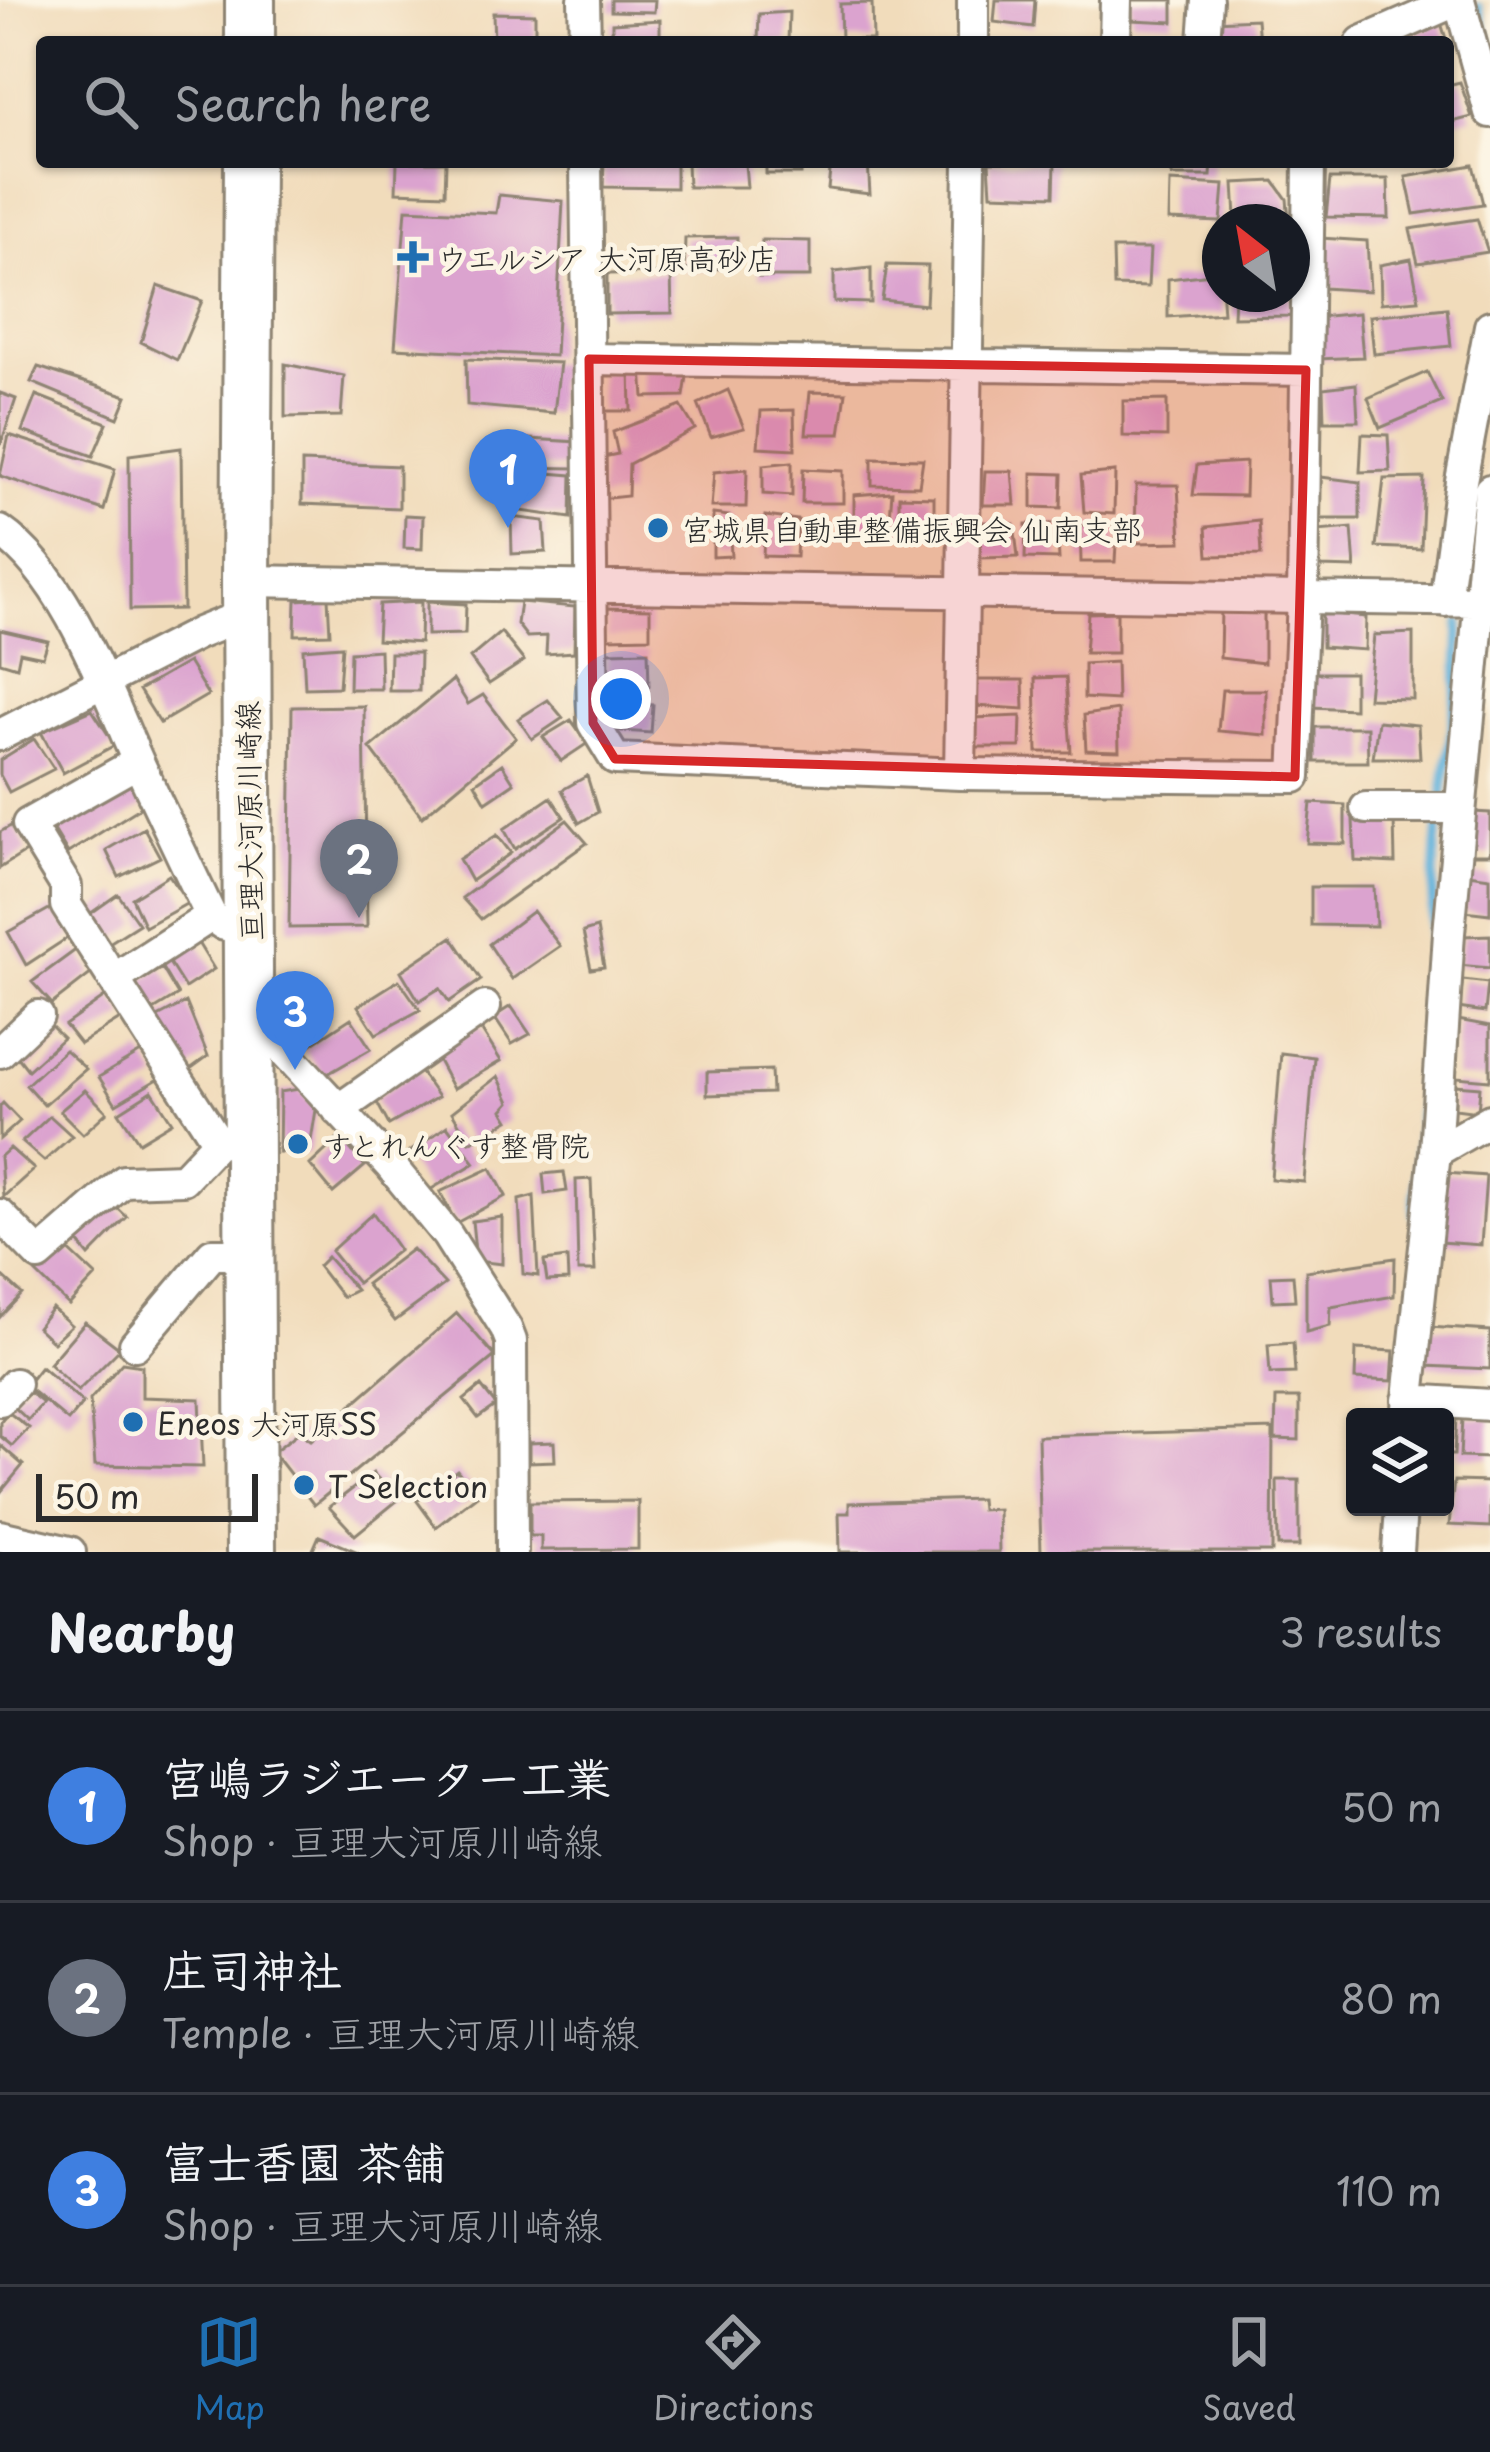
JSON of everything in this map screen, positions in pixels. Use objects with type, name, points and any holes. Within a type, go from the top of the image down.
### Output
[{"type":"main road","points":[[250,0],[250,36]]},
{"type":"main road","name":"亘理大河原川崎線","points":[[249,168],[246,597],[230,920],[249,1013],[234,1143],[250,1254],[251,1552]]},
{"type":"street","points":[[584,0],[585,36]]},
{"type":"street","points":[[973,36],[974,0]]},
{"type":"street","points":[[1115,36],[1116,0]]},
{"type":"street","points":[[1205,36],[1208,0]]},
{"type":"street","points":[[1376,36],[1459,0],[1490,112]]},
{"type":"street","points":[[586,168],[593,723],[615,759],[960,774],[1295,777],[1303,598],[1309,168]]},
{"type":"street","points":[[960,774],[970,168]]},
{"type":"street","points":[[1445,601],[1490,326]]},
{"type":"street","points":[[589,358],[1306,370]]},
{"type":"street","points":[[1407,1408],[1435,1152],[1447,808],[1485,601],[1490,490]]},
{"type":"street","points":[[0,531],[44,575],[103,681],[138,762],[230,920],[114,979]]},
{"type":"street","points":[[0,736],[199,633],[246,597],[591,589],[1485,601]]},
{"type":"street","points":[[0,1215],[39,1255],[124,1181],[182,1179],[234,1143],[66,905],[66,886],[28,824],[138,762]]},
{"type":"street","points":[[1366,808],[1447,808]]},
{"type":"street","points":[[338,1110],[484,1007]]},
{"type":"street","points":[[249,1013],[447,1235],[506,1328],[511,1341],[512,1552]]},
{"type":"street","points":[[0,1052],[38,1016]]},
{"type":"street","points":[[1435,1152],[1490,1120]]},
{"type":"street","points":[[135,1345],[212,1254],[250,1254]]},
{"type":"street","points":[[1428,1408],[1490,1405]]},
{"type":"street","points":[[1398,1552],[1400,1516]]},
{"type":"street","points":[[0,1536],[70,1552]]},
{"type":"highlighted area","points":[[589,359],[1306,370],[1295,777],[615,759],[593,723]]},
{"type":"building","points":[[611,0],[655,0],[654,12],[611,11]]},
{"type":"building","points":[[996,0],[1035,0],[1033,27],[994,22]]},
{"type":"building","points":[[1131,0],[1173,0],[1173,22],[1132,20]]},
{"type":"building","points":[[872,3],[873,36],[841,36],[840,4]]},
{"type":"building","points":[[789,12],[788,36],[758,36],[759,14]]},
{"type":"building","points":[[493,13],[535,14],[535,36],[494,36]]},
{"type":"building","points":[[1257,19],[1258,36],[1214,36],[1214,21]]},
{"type":"building","points":[[660,20],[660,36],[612,36],[612,23]]},
{"type":"building","points":[[1441,23],[1445,36],[1410,36]]},
{"type":"building","points":[[1460,82],[1472,117],[1454,122],[1454,84]]},
{"type":"building","points":[[1473,165],[1483,204],[1414,214],[1406,177]]},
{"type":"building","points":[[397,168],[446,168],[445,194],[396,192]]},
{"type":"building","points":[[604,168],[676,168],[676,188],[603,187]]},
{"type":"building","points":[[687,168],[745,168],[747,187],[688,187]]},
{"type":"building","points":[[766,168],[801,168],[801,174],[766,174]]},
{"type":"building","points":[[830,168],[868,168],[870,194],[828,189]]},
{"type":"building","points":[[989,168],[1055,168],[1054,196],[991,194]]},
{"type":"building","points":[[1172,168],[1212,168],[1211,176],[1172,176]]},
{"type":"building","points":[[1330,179],[1388,179],[1389,218],[1326,217]]},
{"type":"building","points":[[1274,181],[1287,204],[1235,204],[1234,183]]},
{"type":"building","points":[[1170,182],[1224,185],[1222,204],[1202,204],[1202,221],[1169,220]]},
{"type":"building","points":[[499,195],[563,201],[555,356],[395,348],[406,209],[496,213]]},
{"type":"building","points":[[1477,219],[1488,252],[1418,263],[1410,229]]},
{"type":"building","points":[[737,237],[737,268],[684,270],[685,238]]},
{"type":"building","points":[[1320,238],[1367,241],[1370,291],[1323,288]]},
{"type":"building","points":[[762,240],[810,241],[810,277],[759,277]]},
{"type":"building","points":[[1113,249],[1150,249],[1148,287],[1114,286]]},
{"type":"building","points":[[1411,259],[1419,300],[1381,303],[1380,265]]},
{"type":"building","points":[[887,265],[928,266],[926,305],[882,300]]},
{"type":"building","points":[[871,268],[871,303],[834,302],[834,272]]},
{"type":"building","points":[[671,273],[672,313],[607,314],[607,274]]},
{"type":"building","points":[[1202,275],[1202,312],[1223,313],[1168,317],[1168,279]]},
{"type":"building","points":[[158,286],[202,301],[177,360],[141,342]]},
{"type":"building","points":[[1447,308],[1451,346],[1374,354],[1370,316]]},
{"type":"building","points":[[1233,312],[1291,312],[1291,316],[1233,317]]},
{"type":"building","points":[[1359,313],[1363,357],[1318,359],[1317,317]]},
{"type":"building","points":[[466,359],[560,363],[554,413],[467,405]]},
{"type":"building","points":[[285,364],[344,376],[341,416],[285,417]]},
{"type":"building","points":[[38,367],[127,396],[118,418],[31,382]]},
{"type":"building","points":[[630,368],[631,411],[601,411],[600,372]]},
{"type":"building","points":[[642,368],[688,370],[684,396],[644,397]]},
{"type":"building","points":[[1427,372],[1442,402],[1380,428],[1368,398]]},
{"type":"building","points":[[1356,384],[1358,421],[1324,421],[1323,388]]},
{"type":"building","points":[[728,390],[744,428],[711,437],[698,404]]},
{"type":"building","points":[[810,392],[846,393],[840,434],[806,434]]},
{"type":"building","points":[[0,393],[16,399],[1,444],[0,444]]},
{"type":"building","points":[[36,395],[107,423],[93,456],[22,431]]},
{"type":"building","points":[[1167,400],[1167,437],[1123,436],[1123,401]]},
{"type":"building","points":[[681,406],[695,429],[629,464],[628,496],[599,499],[603,457],[618,454],[613,432]]},
{"type":"building","points":[[794,410],[795,449],[758,447],[761,411]]},
{"type":"building","points":[[1362,434],[1388,435],[1390,471],[1360,472]]},
{"type":"building","points":[[9,435],[115,469],[104,510],[0,476]]},
{"type":"building","points":[[514,438],[578,442],[576,468],[513,467]]},
{"type":"building","points":[[181,448],[183,609],[130,610],[129,455]]},
{"type":"building","points":[[872,458],[923,459],[919,486],[872,485]]},
{"type":"building","points":[[302,462],[399,466],[399,508],[302,504]]},
{"type":"building","points":[[792,462],[792,496],[763,494],[763,465]]},
{"type":"building","points":[[1246,462],[1245,496],[1193,495],[1197,465]]},
{"type":"building","points":[[497,469],[572,475],[571,518],[500,508]]},
{"type":"building","points":[[747,469],[746,507],[711,507],[714,472]]},
{"type":"building","points":[[803,469],[843,471],[843,503],[802,503]]},
{"type":"building","points":[[985,471],[1012,471],[1015,505],[983,505]]},
{"type":"building","points":[[1115,472],[1114,514],[1084,512],[1081,475]]},
{"type":"building","points":[[1032,473],[1062,474],[1061,508],[1032,507]]},
{"type":"building","points":[[1321,477],[1360,482],[1360,519],[1319,519]]},
{"type":"building","points":[[1424,478],[1421,549],[1376,547],[1384,479]]},
{"type":"building","points":[[1136,485],[1178,485],[1181,542],[1135,543]]},
{"type":"building","points":[[892,492],[889,531],[854,531],[854,495]]},
{"type":"building","points":[[899,496],[934,497],[934,532],[899,531]]},
{"type":"building","points":[[713,514],[729,516],[731,556],[713,557]]},
{"type":"building","points":[[405,515],[423,516],[422,549],[404,548]]},
{"type":"building","points":[[765,516],[798,520],[796,557],[763,556]]},
{"type":"building","points":[[511,517],[544,521],[546,552],[512,554]]},
{"type":"building","points":[[1259,521],[1261,555],[1208,556],[1206,527]]},
{"type":"building","points":[[983,522],[1014,524],[1018,557],[979,558]]},
{"type":"building","points":[[1026,524],[1057,524],[1059,559],[1025,558]]},
{"type":"building","points":[[1080,525],[1117,525],[1115,562],[1081,562]]},
{"type":"building","points":[[1352,528],[1355,568],[1320,567],[1317,531]]},
{"type":"building","points":[[328,598],[330,634],[295,635],[296,600]]},
{"type":"building","points":[[421,602],[420,643],[377,640],[379,604]]},
{"type":"building","points":[[427,602],[466,604],[465,634],[427,635]]},
{"type":"building","points":[[520,602],[575,607],[574,652],[546,654],[547,636],[527,637],[517,624]]},
{"type":"building","points":[[606,608],[650,609],[650,637],[608,638]]},
{"type":"building","points":[[1221,610],[1264,614],[1264,663],[1220,658]]},
{"type":"building","points":[[1117,612],[1117,653],[1085,653],[1088,613]]},
{"type":"building","points":[[1322,613],[1366,617],[1365,650],[1322,647]]},
{"type":"building","points":[[0,630],[48,641],[43,657],[20,652],[17,667],[0,662]]},
{"type":"building","points":[[501,632],[524,661],[489,684],[470,658]]},
{"type":"building","points":[[1413,633],[1413,699],[1368,698],[1374,635]]},
{"type":"building","points":[[342,646],[339,687],[305,688],[303,649]]},
{"type":"building","points":[[380,650],[381,689],[349,689],[350,652]]},
{"type":"building","points":[[648,651],[649,686],[607,685],[608,652]]},
{"type":"building","points":[[390,653],[420,653],[419,691],[389,691]]},
{"type":"building","points":[[188,662],[208,695],[160,723],[139,690]]},
{"type":"building","points":[[1116,662],[1117,700],[1084,698],[1084,664]]},
{"type":"building","points":[[1313,673],[1354,673],[1354,709],[1311,707]]},
{"type":"building","points":[[1066,677],[1071,752],[1037,752],[1035,678]]},
{"type":"building","points":[[453,680],[468,704],[483,695],[516,738],[422,817],[370,748]]},
{"type":"building","points":[[977,680],[1023,680],[1024,709],[975,706]]},
{"type":"building","points":[[1222,690],[1266,690],[1266,735],[1218,731]]},
{"type":"building","points":[[548,700],[563,718],[532,739],[518,719]]},
{"type":"building","points":[[610,702],[653,705],[651,733],[608,730]]},
{"type":"building","points":[[364,706],[367,927],[289,928],[292,707]]},
{"type":"building","points":[[92,710],[115,745],[63,773],[41,732]]},
{"type":"building","points":[[1118,710],[1119,751],[1086,750],[1084,715]]},
{"type":"building","points":[[1021,716],[1020,747],[975,747],[974,718]]},
{"type":"building","points":[[571,720],[588,743],[561,761],[543,737]]},
{"type":"building","points":[[1378,721],[1418,725],[1420,758],[1373,758]]},
{"type":"building","points":[[1315,727],[1367,727],[1368,762],[1315,762]]},
{"type":"building","points":[[34,739],[54,769],[9,792],[0,775],[0,760]]},
{"type":"building","points":[[502,764],[514,783],[486,802],[475,783]]},
{"type":"building","points":[[587,776],[598,812],[579,823],[562,790]]},
{"type":"building","points":[[128,780],[143,806],[68,853],[51,825]]},
{"type":"building","points":[[551,797],[564,817],[515,849],[504,829]]},
{"type":"building","points":[[1311,803],[1345,805],[1345,844],[1307,843]]},
{"type":"building","points":[[1473,812],[1490,813],[1490,854],[1470,854]]},
{"type":"building","points":[[1394,818],[1395,863],[1355,861],[1353,820]]},
{"type":"building","points":[[567,820],[587,843],[481,919],[462,898]]},
{"type":"building","points":[[14,824],[27,851],[0,868],[0,832]]},
{"type":"building","points":[[144,828],[160,857],[119,877],[106,850]]},
{"type":"building","points":[[497,835],[511,853],[471,881],[459,859]]},
{"type":"building","points":[[1468,874],[1490,877],[1490,914],[1464,911]]},
{"type":"building","points":[[169,875],[188,903],[145,927],[132,898]]},
{"type":"building","points":[[1311,887],[1374,887],[1376,926],[1311,925]]},
{"type":"building","points":[[118,894],[139,924],[106,945],[87,916]]},
{"type":"building","points":[[51,908],[72,935],[26,965],[8,932]]},
{"type":"building","points":[[533,911],[560,946],[512,979],[489,944]]},
{"type":"building","points":[[597,928],[604,967],[591,969],[583,932]]},
{"type":"building","points":[[1490,935],[1490,968],[1458,965],[1463,936]]},
{"type":"building","points":[[452,937],[481,980],[449,1002],[440,988],[419,1001],[401,971]]},
{"type":"building","points":[[195,938],[214,969],[185,988],[166,958]]},
{"type":"building","points":[[77,949],[92,973],[52,1004],[32,982]]},
{"type":"building","points":[[162,968],[178,995],[147,1014],[130,987]]},
{"type":"building","points":[[399,980],[420,1010],[376,1034],[358,1006]]},
{"type":"building","points":[[1463,980],[1488,983],[1485,1012],[1458,1008]]},
{"type":"building","points":[[109,994],[125,1016],[80,1044],[65,1025]]},
{"type":"building","points":[[186,1002],[208,1056],[186,1072],[154,1019]]},
{"type":"building","points":[[511,1006],[530,1034],[512,1044],[494,1017]]},
{"type":"building","points":[[351,1018],[371,1049],[324,1076],[304,1049]]},
{"type":"building","points":[[45,1020],[63,1038],[28,1070],[14,1052]]},
{"type":"building","points":[[1458,1020],[1490,1026],[1490,1080],[1456,1077]]},
{"type":"building","points":[[479,1026],[501,1061],[453,1089],[435,1055]]},
{"type":"building","points":[[65,1050],[86,1069],[44,1105],[26,1085]]},
{"type":"building","points":[[141,1052],[158,1079],[116,1104],[99,1077]]},
{"type":"building","points":[[1281,1053],[1314,1057],[1304,1182],[1271,1179]]},
{"type":"building","points":[[418,1069],[438,1097],[389,1125],[375,1099]]},
{"type":"building","points":[[771,1070],[772,1093],[707,1095],[707,1072]]},
{"type":"building","points":[[498,1076],[510,1102],[503,1110],[509,1120],[470,1142],[452,1112]]},
{"type":"building","points":[[1455,1085],[1480,1087],[1478,1112],[1455,1109]]},
{"type":"building","points":[[299,1089],[316,1110],[309,1153],[279,1152],[280,1092]]},
{"type":"building","points":[[85,1090],[107,1112],[83,1134],[60,1111]]},
{"type":"building","points":[[152,1091],[172,1122],[139,1142],[119,1112]]},
{"type":"building","points":[[3,1103],[20,1121],[0,1139],[0,1106]]},
{"type":"building","points":[[50,1116],[72,1136],[44,1161],[22,1142]]},
{"type":"building","points":[[447,1126],[475,1163],[428,1191],[404,1156]]},
{"type":"building","points":[[340,1137],[365,1166],[333,1193],[310,1165]]},
{"type":"building","points":[[10,1148],[34,1169],[3,1197],[0,1157]]},
{"type":"building","points":[[491,1168],[506,1196],[456,1223],[440,1192]]},
{"type":"building","points":[[564,1172],[567,1191],[545,1194],[543,1174]]},
{"type":"building","points":[[1445,1173],[1486,1176],[1481,1245],[1440,1242]]},
{"type":"building","points":[[591,1179],[595,1271],[578,1271],[576,1180]]},
{"type":"building","points":[[534,1196],[538,1276],[523,1274],[519,1200]]},
{"type":"building","points":[[110,1201],[127,1217],[89,1256],[74,1237]]},
{"type":"building","points":[[373,1213],[399,1250],[357,1283],[331,1251]]},
{"type":"building","points":[[502,1217],[502,1264],[476,1261],[472,1221]]},
{"type":"building","points":[[62,1244],[96,1276],[69,1305],[34,1271]]},
{"type":"building","points":[[412,1249],[445,1284],[395,1321],[366,1284]]},
{"type":"building","points":[[327,1257],[356,1290],[342,1297],[318,1266]]},
{"type":"building","points":[[567,1258],[568,1280],[547,1281],[544,1261]]},
{"type":"building","points":[[1395,1258],[1394,1296],[1331,1307],[1330,1326],[1306,1332],[1306,1271]]},
{"type":"building","points":[[0,1274],[22,1294],[0,1317]]},
{"type":"building","points":[[1293,1275],[1295,1300],[1273,1301],[1271,1276]]},
{"type":"building","points":[[52,1308],[71,1325],[53,1342],[37,1327]]},
{"type":"building","points":[[457,1313],[495,1356],[314,1505],[273,1452],[299,1432],[311,1440]]},
{"type":"building","points":[[85,1322],[120,1349],[78,1391],[49,1364]]},
{"type":"building","points":[[1429,1327],[1490,1331],[1490,1369],[1426,1366]]},
{"type":"building","points":[[1293,1343],[1295,1373],[1270,1374],[1268,1345]]},
{"type":"building","points":[[1356,1349],[1394,1351],[1392,1381],[1355,1379]]},
{"type":"building","points":[[122,1363],[142,1366],[142,1397],[200,1399],[203,1467],[95,1465],[90,1400]]},
{"type":"building","points":[[41,1367],[83,1403],[68,1421],[26,1386]]},
{"type":"building","points":[[481,1386],[496,1405],[478,1418],[464,1400]]},
{"type":"building","points":[[23,1387],[43,1403],[28,1420],[10,1403]]},
{"type":"building","points":[[1276,1398],[1299,1398],[1299,1440],[1275,1439]]},
{"type":"building","points":[[8,1412],[29,1428],[12,1446],[0,1436],[0,1422]]},
{"type":"building","points":[[1462,1418],[1490,1419],[1490,1458],[1460,1457]]},
{"type":"building","points":[[1273,1429],[1272,1552],[1041,1552],[1038,1436]]},
{"type":"building","points":[[554,1442],[555,1461],[529,1462],[529,1443]]},
{"type":"building","points":[[0,1445],[23,1465],[0,1493]]},
{"type":"building","points":[[457,1470],[477,1495],[436,1527],[417,1501]]},
{"type":"building","points":[[373,1473],[398,1500],[355,1535],[329,1507]]},
{"type":"building","points":[[1277,1480],[1299,1480],[1299,1546],[1278,1546]]},
{"type":"building","points":[[1454,1481],[1490,1482],[1490,1527],[1449,1525],[1454,1516]]},
{"type":"building","points":[[980,1499],[981,1510],[998,1509],[999,1552],[840,1552],[839,1513],[849,1513],[849,1503]]},
{"type":"building","points":[[638,1501],[638,1549],[541,1550],[541,1536],[530,1536],[530,1502]]},
{"type":"building","points":[[319,1536],[358,1552],[312,1552]]},
{"type":"waterway","points":[[1479,7],[1490,55]]},
{"type":"waterway","points":[[1414,1214],[1436,845],[1457,687],[1460,623]]},
{"type":"place","name":"ウエルシア 大河原高砂店","points":[[413,257]]},
{"type":"place","name":"宮嶋ラジエーター工業","points":[[508,528]]},
{"type":"place","name":"宮城県自動車整備振興会 仙南支部","points":[[658,528]]},
{"type":"place","name":"庄司神社","points":[[359,918]]},
{"type":"place","name":"富士香園 茶舗","points":[[295,1070]]},
{"type":"place","name":"すとれんぐす整骨院","points":[[298,1144]]},
{"type":"place","name":"Eneos 大河原SS","points":[[133,1422]]},
{"type":"place","name":"T Selection","points":[[304,1485]]}]
